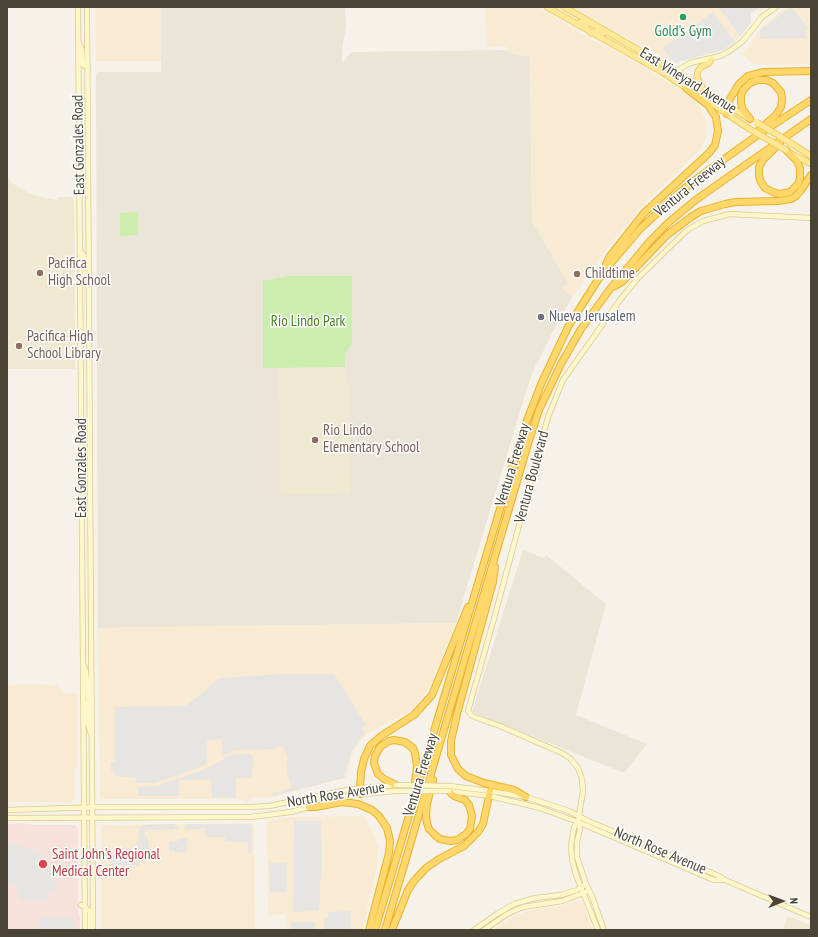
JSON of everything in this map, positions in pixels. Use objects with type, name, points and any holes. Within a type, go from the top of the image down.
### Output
[{"type":"highway","points":[[727,114],[727,104],[739,84],[752,74],[764,72],[811,71]]},
{"type":"highway","points":[[750,119],[743,110],[741,104],[743,90],[750,83],[757,80],[766,80],[773,83],[781,92],[782,107],[755,137]]},
{"type":"highway","points":[[601,275],[610,256],[644,213],[709,153],[715,144],[718,131],[716,117],[708,105],[686,88]]},
{"type":"highway","name":"Ventura Freeway","points":[[375,930],[513,462],[531,409],[568,327],[601,275],[640,229],[680,192],[755,137],[811,100]]},
{"type":"highway","name":"Ventura Freeway","points":[[384,930],[528,444],[539,410],[567,352],[581,329],[610,289],[650,241],[681,212],[785,136],[811,119]]},
{"type":"highway","points":[[785,136],[763,160],[759,167],[761,182],[765,188],[774,193],[780,194],[790,192],[798,184],[800,179],[800,168],[797,161],[786,150]]},
{"type":"highway","points":[[610,289],[622,282],[667,235],[691,217],[701,212],[736,202],[778,201],[791,199],[802,189],[811,175]]},
{"type":"highway","points":[[501,537],[493,582],[457,714],[450,750],[455,765],[466,776],[484,783],[514,790],[526,797]]},
{"type":"highway","points":[[360,791],[362,765],[370,746],[381,736],[414,715],[432,695],[467,609],[475,594]]},
{"type":"highway","points":[[395,788],[378,774],[374,763],[375,756],[380,746],[394,740],[399,740],[413,748],[417,758],[412,804]]},
{"type":"highway","points":[[435,761],[427,809],[427,823],[429,829],[436,836],[440,839],[450,841],[457,840],[466,834],[470,829],[472,816],[469,805],[465,800],[454,796],[450,788]]},
{"type":"highway","points":[[392,930],[408,890],[414,881],[426,868],[439,859],[464,846],[478,832],[483,824],[490,793]]},
{"type":"highway","points":[[309,807],[341,802],[366,806],[379,816],[386,828],[390,841],[389,853],[369,930]]},
{"type":"main road","name":"East Gonzales Road","points":[[78,7],[84,808],[83,906],[85,930]]},
{"type":"main road","name":"East Gonzales Road","points":[[87,7],[93,930]]},
{"type":"main road","name":"East Vineyard Avenue","points":[[547,7],[667,76],[748,128],[811,164]]},
{"type":"main road","name":"East Vineyard Avenue","points":[[564,7],[675,71],[811,156]]},
{"type":"main road","points":[[667,76],[695,61],[720,56],[738,46],[762,17],[776,7]]},
{"type":"main road","points":[[576,24],[581,22],[587,25],[591,23]]},
{"type":"main road","points":[[591,33],[596,31],[602,33],[607,32]]},
{"type":"main road","points":[[78,42],[82,50],[83,65],[88,67]]},
{"type":"main road","points":[[702,88],[697,77],[698,71],[701,67],[709,63],[711,59]]},
{"type":"main road","name":"Ventura Boulevard","points":[[584,886],[577,857],[577,842],[580,829],[579,819],[583,797],[581,773],[571,759],[562,753],[500,726],[472,716],[468,709],[552,405],[560,386],[570,369],[624,294],[686,231],[703,221],[730,214],[811,218]]},
{"type":"main road","points":[[80,250],[84,256],[85,275],[88,278]]},
{"type":"main road","points":[[81,277],[85,282],[86,321],[89,326]]},
{"type":"main road","points":[[83,665],[86,671],[88,698],[92,701]]},
{"type":"main road","points":[[83,701],[87,703],[88,724],[92,737]]},
{"type":"main road","name":"North Rose Avenue","points":[[7,810],[93,807],[249,808],[268,806],[335,792],[395,788],[450,788],[526,797],[569,811],[579,819]]},
{"type":"main road","name":"North Rose Avenue","points":[[7,818],[251,817],[284,813],[360,791]]},
{"type":"main road","name":"North Rose Avenue","points":[[490,793],[579,819],[714,880],[725,880],[811,917]]},
{"type":"main road","points":[[584,886],[589,890],[604,930]]},
{"type":"main road","points":[[584,886],[584,892],[598,930]]},
{"type":"main road","points":[[474,930],[514,904],[535,898],[561,895],[584,886]]},
{"type":"main road","points":[[484,930],[501,918],[523,907],[562,901],[589,890]]},
{"type":"main road","points":[[83,906],[90,912],[90,930]]},
{"type":"shaded area","points":[[95,7],[161,7],[161,61],[97,61]]},
{"type":"shaded area","points":[[161,7],[345,7],[346,27],[342,49],[342,64],[351,52],[504,50],[530,57],[532,221],[568,283],[562,288],[572,297],[536,364],[527,388],[456,623],[98,628],[96,74],[98,72],[161,72]]},
{"type":"shaded area","points":[[485,7],[538,7],[582,34],[631,60],[691,96],[701,109],[706,121],[707,129],[705,139],[700,150],[652,196],[611,243],[572,297],[562,288],[568,283],[532,221],[530,57],[510,53],[505,46],[486,47]]},
{"type":"shaded area","points":[[571,7],[767,7],[751,13],[751,23],[735,42],[723,50],[675,63]]},
{"type":"shaded area","points":[[719,7],[760,7],[751,13],[751,23],[740,37]]},
{"type":"shaded area","points":[[787,7],[811,7],[811,64],[762,65],[752,63],[741,53],[749,46],[762,26]]},
{"type":"shaded area","points":[[791,7],[809,29],[806,31],[806,38],[760,39],[760,30]]},
{"type":"shaded area","points":[[713,12],[735,42],[723,50],[675,63],[663,48]]},
{"type":"shaded area","name":"Pacifica High School","points":[[7,177],[13,184],[37,196],[56,200],[59,197],[73,197],[75,369],[7,369]]},
{"type":"shaded area","name":"Rio Lindo Elementary School","points":[[345,367],[345,375],[349,387],[350,493],[280,495],[279,368]]},
{"type":"shaded area","points":[[523,550],[544,558],[546,555],[606,604],[576,715],[647,744],[624,773],[472,712]]},
{"type":"shaded area","points":[[456,623],[431,685],[418,703],[409,712],[369,733],[359,743],[352,753],[347,776],[345,778],[273,797],[251,798],[247,802],[238,799],[100,799],[98,628]]},
{"type":"shaded area","points":[[285,674],[334,674],[366,725],[362,728],[365,733],[357,742],[351,753],[344,778],[273,796],[272,793],[292,788],[287,773],[287,756],[282,745],[275,749],[234,750],[222,756],[222,739],[207,740],[207,764],[155,783],[136,783],[136,778],[115,776],[115,771],[111,771],[110,762],[115,762],[115,707],[185,706],[219,678]]},
{"type":"shaded area","points":[[7,685],[57,685],[67,693],[77,693],[77,763],[75,773],[75,798],[71,802],[7,802]]},
{"type":"shaded area","points":[[251,754],[251,756],[253,756],[253,765],[251,778],[236,778],[236,798],[212,797],[211,780],[179,780],[179,796],[139,796],[137,787],[158,786],[205,769],[229,756]]},
{"type":"shaded area","points":[[363,816],[373,833],[378,846],[378,860],[363,930],[286,930],[285,914],[268,915],[267,822],[269,820],[293,817]]},
{"type":"shaded area","points":[[294,821],[321,821],[322,868],[320,904],[318,911],[293,912]]},
{"type":"shaded area","name":"Saint John's Regional Medical Center","points":[[23,823],[34,825],[75,825],[78,828],[78,914],[80,917],[80,930],[7,930],[7,824]]},
{"type":"shaded area","points":[[254,823],[255,930],[101,930],[101,825]]},
{"type":"shaded area","points":[[175,824],[175,827],[178,827],[178,829],[145,830],[145,837],[148,837],[149,849],[145,849],[145,852],[141,852],[140,849],[137,850],[137,841],[139,841],[139,827],[142,827],[142,825]]},
{"type":"shaded area","points":[[186,824],[250,824],[250,826],[252,826],[252,853],[248,853],[248,842],[225,842],[225,837],[205,837],[205,828],[186,830]]},
{"type":"shaded area","points":[[187,838],[187,852],[175,853],[175,851],[169,851],[169,842],[177,842],[178,839]]},
{"type":"shaded area","points":[[9,843],[18,844],[35,851],[45,859],[51,867],[57,881],[58,892],[49,892],[49,900],[20,900],[17,889],[12,884],[7,882],[7,854]]},
{"type":"shaded area","points":[[116,848],[131,848],[133,856],[135,856],[135,860],[140,861],[140,865],[112,866],[111,852],[116,852]]},
{"type":"shaded area","points":[[287,862],[287,892],[270,892],[269,863]]},
{"type":"shaded area","points":[[577,901],[583,903],[593,930],[493,930],[512,917],[530,910],[557,907]]},
{"type":"shaded area","points":[[351,911],[351,929],[324,930],[324,918],[328,918],[328,912]]},
{"type":"shaded area","points":[[788,916],[811,925],[811,930],[782,930]]},
{"type":"shaded area","points":[[39,917],[70,917],[70,919],[74,919],[74,923],[76,923],[76,930],[39,930]]},
{"type":"shaded area","points":[[291,922],[315,922],[315,930],[291,930]]},
{"type":"green space","points":[[138,212],[138,232],[136,235],[120,236],[120,213]]},
{"type":"green space","name":"Rio Lindo Park","points":[[289,276],[352,276],[352,343],[345,354],[345,367],[263,368],[263,281]]},
{"type":"place","name":"Gold's Gym","points":[[683,17]]},
{"type":"place","name":"Pacifica High School","points":[[40,273]]},
{"type":"place","name":"Childtime","points":[[577,274]]},
{"type":"place","name":"Nueva Jerusalem","points":[[541,317]]},
{"type":"place","name":"Pacifica High School Library","points":[[19,346]]},
{"type":"place","name":"Rio Lindo Elementary School","points":[[315,440]]},
{"type":"place","name":"Saint John's Regional Medical Center","points":[[43,864]]}]
